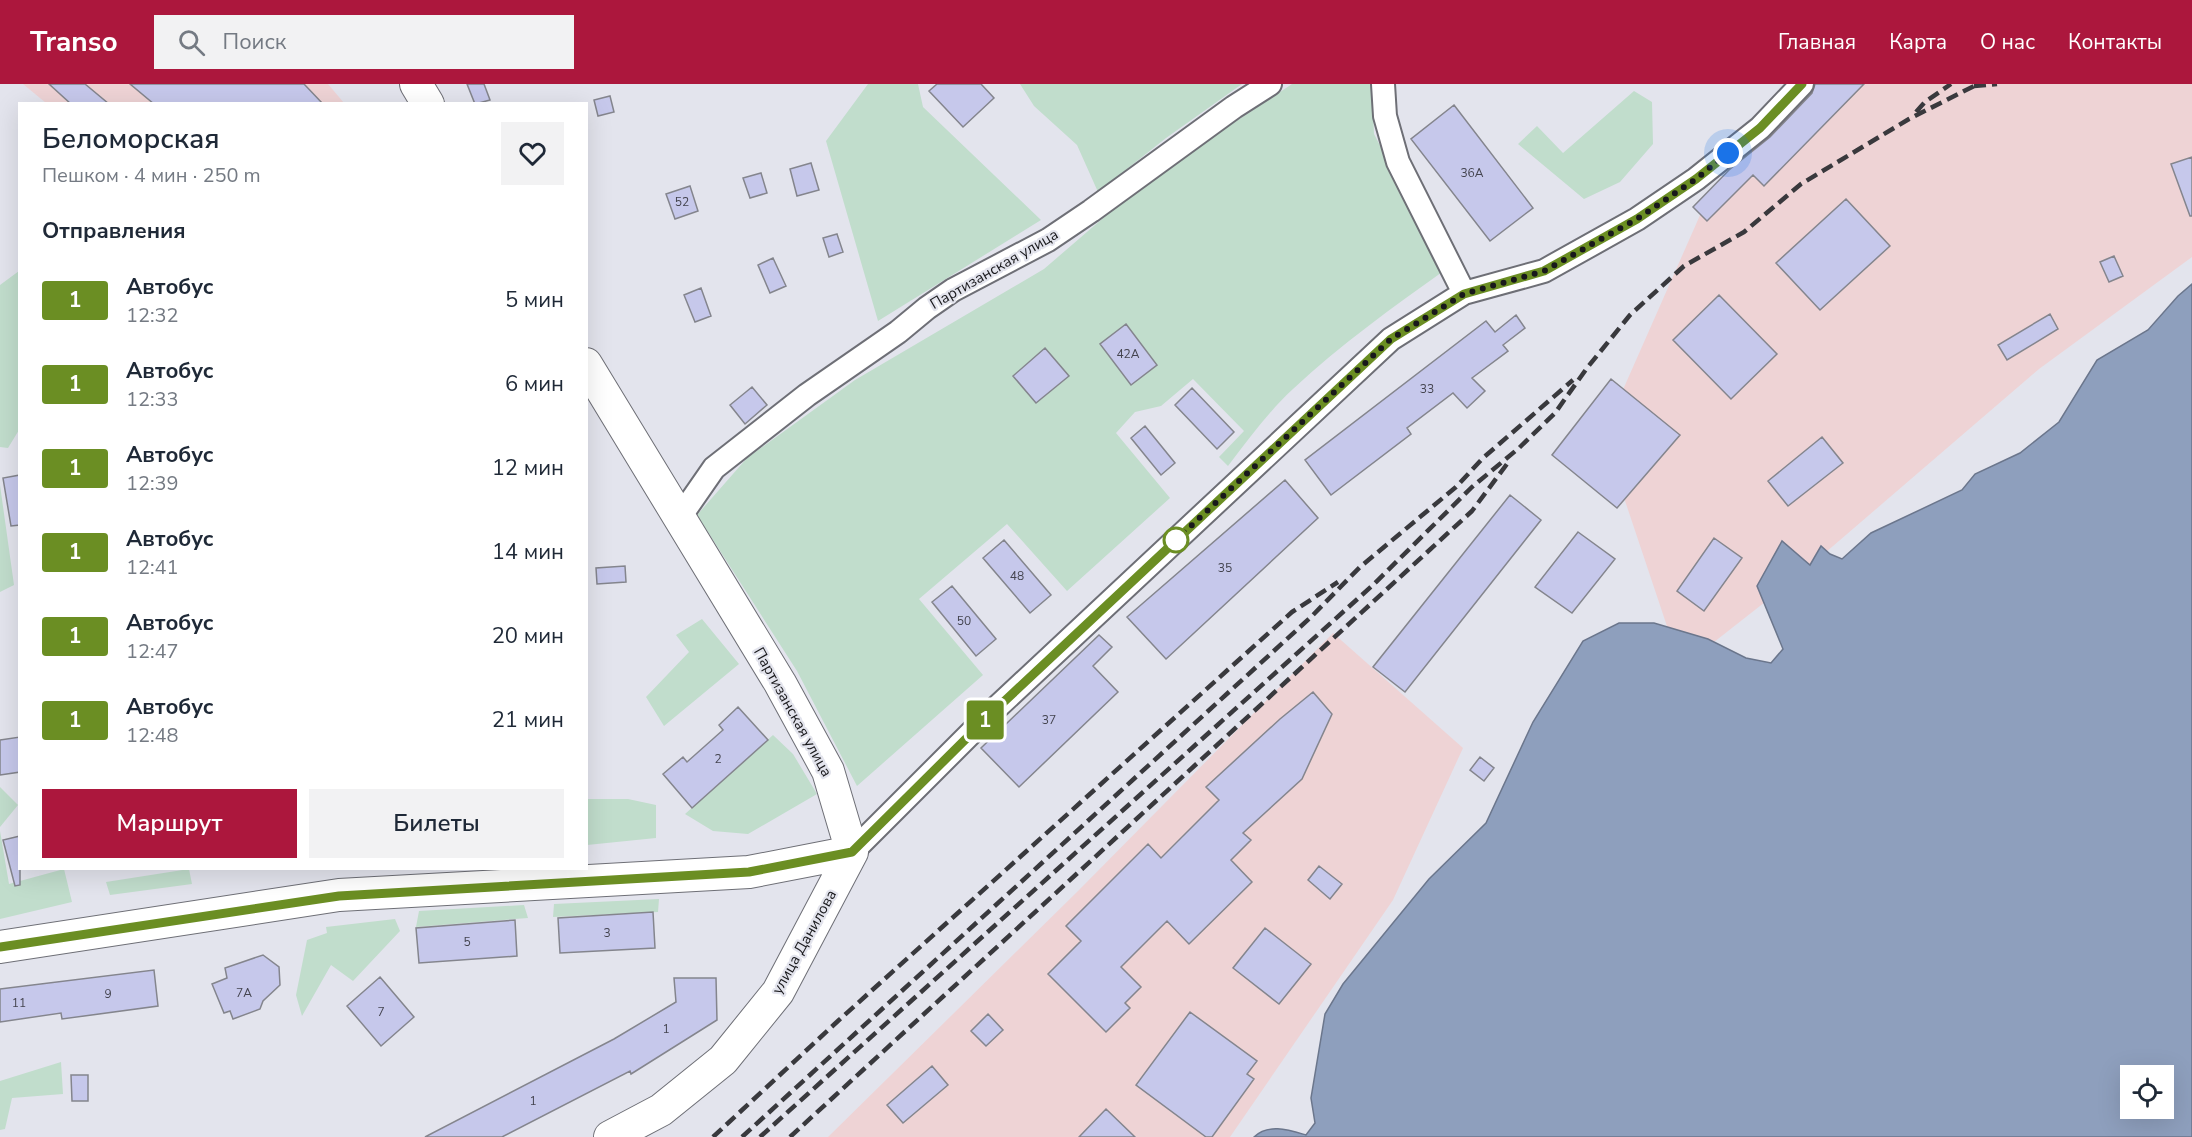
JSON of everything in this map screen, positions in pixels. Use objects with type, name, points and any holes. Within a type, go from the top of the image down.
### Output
[{"type":"main road","points":[[416,84],[427,102]]},
{"type":"main road","name":"Партизанская улица","points":[[588,367],[780,683],[828,771],[852,852]]},
{"type":"main road","points":[[0,946],[339,896],[749,872],[852,852]]},
{"type":"main road","name":"улица Данилова","points":[[610,1137],[661,1110],[723,1060],[778,992],[852,852]]},
{"type":"street","name":"Партизанская улица","points":[[680,517],[714,468],[807,395],[898,332],[953,290],[1047,240],[1091,212],[1234,107],[1270,84]]},
{"type":"street","points":[[1383,84],[1385,116],[1398,162],[1464,294]]},
{"type":"street","points":[[852,852],[994,711],[1391,339],[1464,294],[1544,271],[1637,219],[1696,179],[1760,128],[1802,84]]},
{"type":"shaded area","points":[[23,84],[328,84],[343,102],[45,102]]},
{"type":"shaded area","points":[[1813,84],[2192,84],[2192,257],[2039,369],[1797,577],[1681,668],[1603,435],[1712,188]]},
{"type":"shaded area","points":[[1333,633],[1463,748],[1393,900],[1230,1137],[828,1137],[1078,891]]},
{"type":"green space","points":[[868,84],[918,84],[923,107],[1041,220],[878,321],[826,141]]},
{"type":"green space","points":[[1020,84],[1242,84],[1166,138],[1098,192],[1077,145],[1034,106]]},
{"type":"green space","points":[[1292,84],[1372,84],[1374,134],[1445,270],[1367,327],[1293,389],[1259,426],[1228,466],[1219,457],[1244,431],[1193,379],[1161,406],[1135,412],[1116,433],[1170,498],[1067,591],[1007,524],[919,599],[983,675],[857,786],[797,671],[697,515],[747,458],[855,380],[1044,269],[1145,182]]},
{"type":"green space","points":[[1634,91],[1652,102],[1653,144],[1620,182],[1584,199],[1518,144],[1537,126],[1563,153]]},
{"type":"green space","points":[[18,272],[18,432],[8,448],[0,447],[0,285]]},
{"type":"green space","points":[[0,485],[14,585],[0,592]]},
{"type":"green space","points":[[702,619],[739,664],[664,726],[646,697],[689,652],[676,635]]},
{"type":"green space","points":[[773,735],[793,754],[817,794],[748,834],[713,831],[685,814]]},
{"type":"green space","points":[[0,787],[18,805],[0,827]]},
{"type":"green space","points":[[588,799],[628,799],[656,805],[656,838],[588,845]]},
{"type":"green space","points":[[0,831],[9,884],[64,870],[72,902],[0,919]]},
{"type":"green space","points":[[189,870],[192,884],[110,895],[106,882]]},
{"type":"green space","points":[[659,899],[658,912],[553,917],[554,904]]},
{"type":"green space","points":[[524,905],[528,918],[416,927],[419,911]]},
{"type":"green space","points":[[395,919],[400,931],[353,981],[331,965],[302,1016],[296,995],[307,940],[327,933],[326,927]]},
{"type":"green space","points":[[61,1062],[63,1094],[12,1098],[5,1129],[0,1130],[0,1081]]},
{"type":"water","points":[[2192,284],[2192,1137],[1254,1137],[1272,1129],[1306,1135],[1315,1123],[1311,1098],[1325,1014],[1343,984],[1429,879],[1486,823],[1533,722],[1583,641],[1619,623],[1654,623],[1708,639],[1746,658],[1771,663],[1783,649],[1757,586],[1782,541],[1810,565],[1821,546],[1830,554],[1842,559],[1871,533],[1962,490],[1975,474],[2020,453],[2059,422],[2097,360],[2148,330],[2178,296]]},
{"type":"building","points":[[49,84],[85,84],[107,102],[69,102]]},
{"type":"building","points":[[130,84],[304,84],[321,102],[152,102]]},
{"type":"building","points":[[467,84],[484,84],[490,100],[474,102]]},
{"type":"building","points":[[937,84],[981,84],[994,98],[963,127],[929,91]]},
{"type":"building","points":[[1815,84],[1864,84],[1764,186],[1753,175],[1707,221],[1693,207],[1729,170],[1770,137],[1812,93]]},
{"type":"building","points":[[610,96],[614,112],[598,116],[594,100]]},
{"type":"building","points":[[1454,105],[1533,208],[1490,241],[1411,139]]},
{"type":"building","points":[[2192,157],[2192,216],[2190,216],[2171,164]]},
{"type":"building","points":[[811,163],[819,190],[797,196],[790,169]]},
{"type":"building","points":[[761,173],[767,193],[750,198],[743,178]]},
{"type":"building","points":[[690,186],[698,211],[675,219],[666,194]]},
{"type":"building","points":[[1846,199],[1890,246],[1820,310],[1776,263]]},
{"type":"building","points":[[837,234],[843,252],[829,257],[823,238]]},
{"type":"building","points":[[2114,256],[2123,276],[2109,282],[2100,262]]},
{"type":"building","points":[[773,258],[786,286],[770,293],[758,265]]},
{"type":"building","points":[[701,288],[711,316],[695,322],[684,295]]},
{"type":"building","points":[[1719,295],[1777,354],[1731,399],[1673,340]]},
{"type":"building","points":[[2050,314],[2058,329],[2007,360],[1998,345]]},
{"type":"building","points":[[1516,315],[1525,328],[1503,345],[1508,351],[1472,378],[1485,391],[1467,408],[1453,393],[1407,428],[1411,434],[1331,495],[1305,460],[1486,321],[1495,332]]},
{"type":"building","points":[[1126,324],[1157,365],[1131,385],[1100,344]]},
{"type":"building","points":[[1045,348],[1069,376],[1036,403],[1013,376]]},
{"type":"building","points":[[1611,379],[1680,435],[1617,508],[1552,455]]},
{"type":"building","points":[[752,387],[767,405],[745,424],[730,405]]},
{"type":"building","points":[[1192,388],[1234,432],[1217,449],[1175,405]]},
{"type":"building","points":[[1145,426],[1175,463],[1161,475],[1131,438]]},
{"type":"building","points":[[1822,437],[1843,463],[1788,506],[1768,481]]},
{"type":"building","points":[[18,475],[18,525],[11,526],[3,478]]},
{"type":"building","points":[[1285,480],[1318,518],[1166,659],[1127,617]]},
{"type":"building","points":[[1510,495],[1541,520],[1405,692],[1373,667]]},
{"type":"building","points":[[1578,532],[1615,559],[1572,613],[1535,587]]},
{"type":"building","points":[[1714,538],[1742,558],[1704,611],[1677,591]]},
{"type":"building","points":[[1004,540],[1051,595],[1030,613],[983,558]]},
{"type":"building","points":[[625,566],[626,582],[597,584],[596,568]]},
{"type":"building","points":[[952,586],[996,639],[976,656],[932,602]]},
{"type":"building","points":[[1099,635],[1112,647],[1093,666],[1118,692],[1019,787],[981,748]]},
{"type":"building","points":[[1313,692],[1332,714],[1302,779],[1243,833],[1251,840],[1231,860],[1252,882],[1189,944],[1167,921],[1121,967],[1141,987],[1125,1003],[1130,1008],[1106,1032],[1048,974],[1081,941],[1066,926],[1148,844],[1161,858],[1219,800],[1206,787]]},
{"type":"building","points":[[738,707],[768,740],[692,808],[663,774],[683,757],[687,762],[723,730],[719,725]]},
{"type":"building","points":[[18,737],[18,772],[0,775],[0,740]]},
{"type":"building","points":[[1480,757],[1494,768],[1484,781],[1470,770]]},
{"type":"building","points":[[18,836],[20,885],[15,886],[3,840]]},
{"type":"building","points":[[1319,866],[1342,884],[1330,899],[1308,880]]},
{"type":"building","points":[[653,912],[655,948],[560,953],[558,918]]},
{"type":"building","points":[[515,920],[517,956],[419,963],[416,928]]},
{"type":"building","points":[[1265,928],[1311,964],[1279,1004],[1233,968]]},
{"type":"building","points":[[263,955],[279,967],[280,985],[263,1001],[260,1009],[233,1019],[230,1011],[224,1013],[212,984],[227,978],[225,968]]},
{"type":"building","points":[[154,970],[158,1006],[62,1019],[61,1013],[0,1022],[0,989]]},
{"type":"building","points":[[380,977],[414,1017],[381,1046],[347,1006]]},
{"type":"building","points":[[674,978],[716,978],[717,1020],[631,1074],[630,1071],[502,1137],[425,1137],[614,1039],[676,1002]]},
{"type":"building","points":[[1190,1012],[1257,1061],[1247,1074],[1254,1079],[1212,1137],[1206,1137],[1136,1085]]},
{"type":"building","points":[[988,1014],[1003,1030],[986,1046],[971,1031]]},
{"type":"building","points":[[932,1066],[948,1085],[903,1123],[887,1105]]},
{"type":"building","points":[[71,1075],[88,1075],[88,1101],[72,1101]]},
{"type":"building","points":[[1106,1109],[1135,1137],[1079,1137]]},
{"type":"railway","points":[[1916,112],[1925,102],[1951,84]]},
{"type":"railway","points":[[760,1137],[1373,585],[1472,487],[1519,448],[1555,413],[1587,368],[1630,315],[1684,266],[1744,232],[1801,184],[1909,119],[1978,84]]},
{"type":"railway","points":[[1974,86],[1997,84]]},
{"type":"railway","points":[[742,1137],[1311,617],[1360,567],[1456,487],[1483,458],[1573,380]]},
{"type":"railway","points":[[790,1137],[1472,511],[1507,464]]},
{"type":"railway","points":[[713,1137],[839,1020],[1292,612],[1338,582]]},
{"type":"bus line","name":"1","points":[[0,947],[339,896],[749,872],[852,852],[994,711],[1391,339],[1464,294],[1544,271],[1637,219],[1696,179],[1760,128],[1802,84]]},
{"type":"route","points":[[1176,540],[1391,339],[1464,294],[1544,271],[1637,219],[1696,179],[1728,153]]}]
